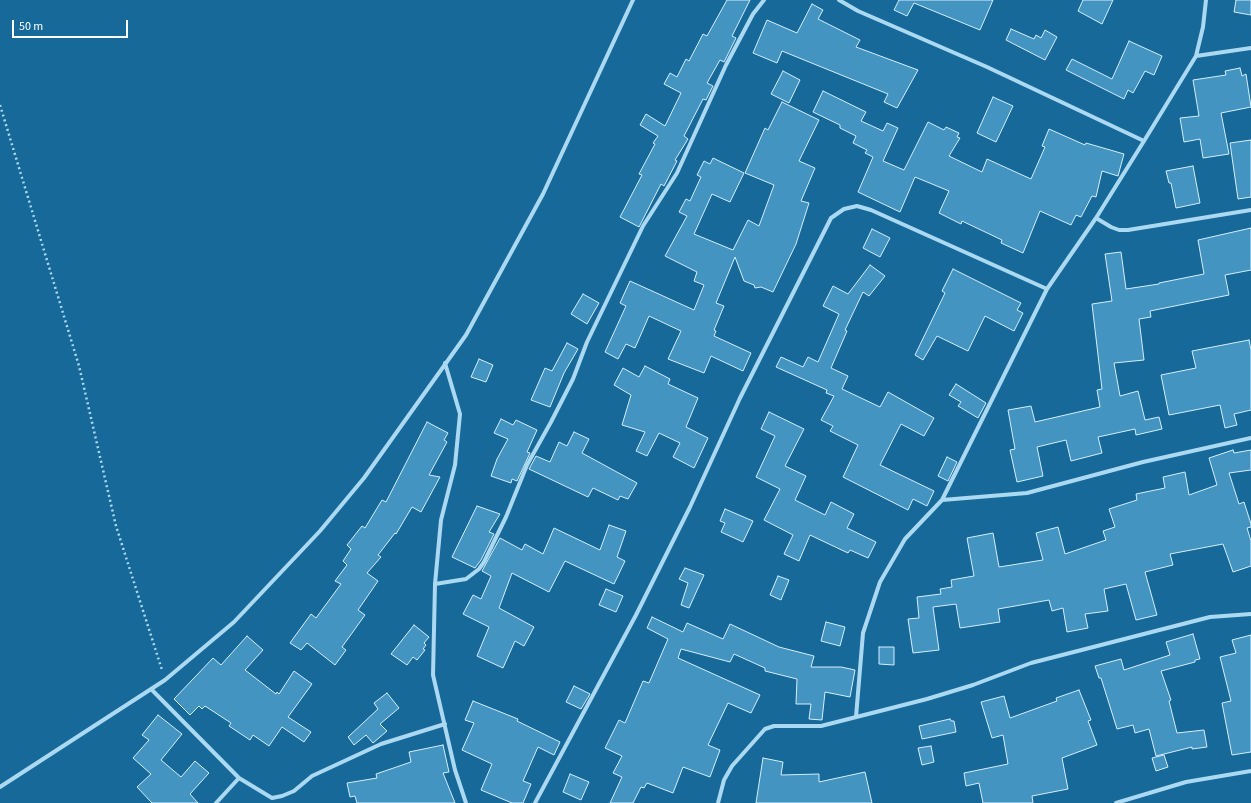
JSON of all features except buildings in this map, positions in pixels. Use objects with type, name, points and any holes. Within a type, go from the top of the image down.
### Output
[{"type":"street","points":[[0,787],[165,680],[234,622],[320,532],[364,478],[466,335],[543,194],[633,0]]},
{"type":"street","points":[[435,584],[466,579],[473,575],[482,565],[506,517],[527,465],[570,385],[587,342],[643,226],[677,173],[726,65],[753,14],[764,0]]},
{"type":"street","points":[[839,0],[858,11],[987,67],[1144,141]]},
{"type":"street","points":[[856,717],[863,633],[880,582],[905,539],[942,500],[1047,289],[1096,218],[1196,56],[1203,27],[1206,0]]},
{"type":"street","points":[[1196,56],[1251,48]]},
{"type":"street","points":[[535,803],[640,608],[690,507],[740,398],[831,218],[844,209],[857,206],[870,210],[1047,289]]},
{"type":"street","points":[[1096,218],[1111,228],[1128,230],[1251,210]]},
{"type":"street","points":[[445,363],[460,414],[455,465],[441,520],[435,584],[433,674],[456,770],[466,803]]},
{"type":"street","points":[[942,500],[1027,493],[1143,462],[1251,438]]},
{"type":"street","points":[[718,803],[724,780],[732,766],[765,729],[774,726],[821,726],[973,685],[1032,663],[1210,617],[1251,614]]},
{"type":"street","points":[[150,689],[239,778],[272,798],[294,791],[312,776],[380,744],[445,724]]},
{"type":"street","points":[[1116,803],[1186,782],[1251,771]]},
{"type":"street","points":[[216,803],[239,778]]},
{"type":"path","points":[[0,105],[79,366],[116,526],[165,680]]}]
